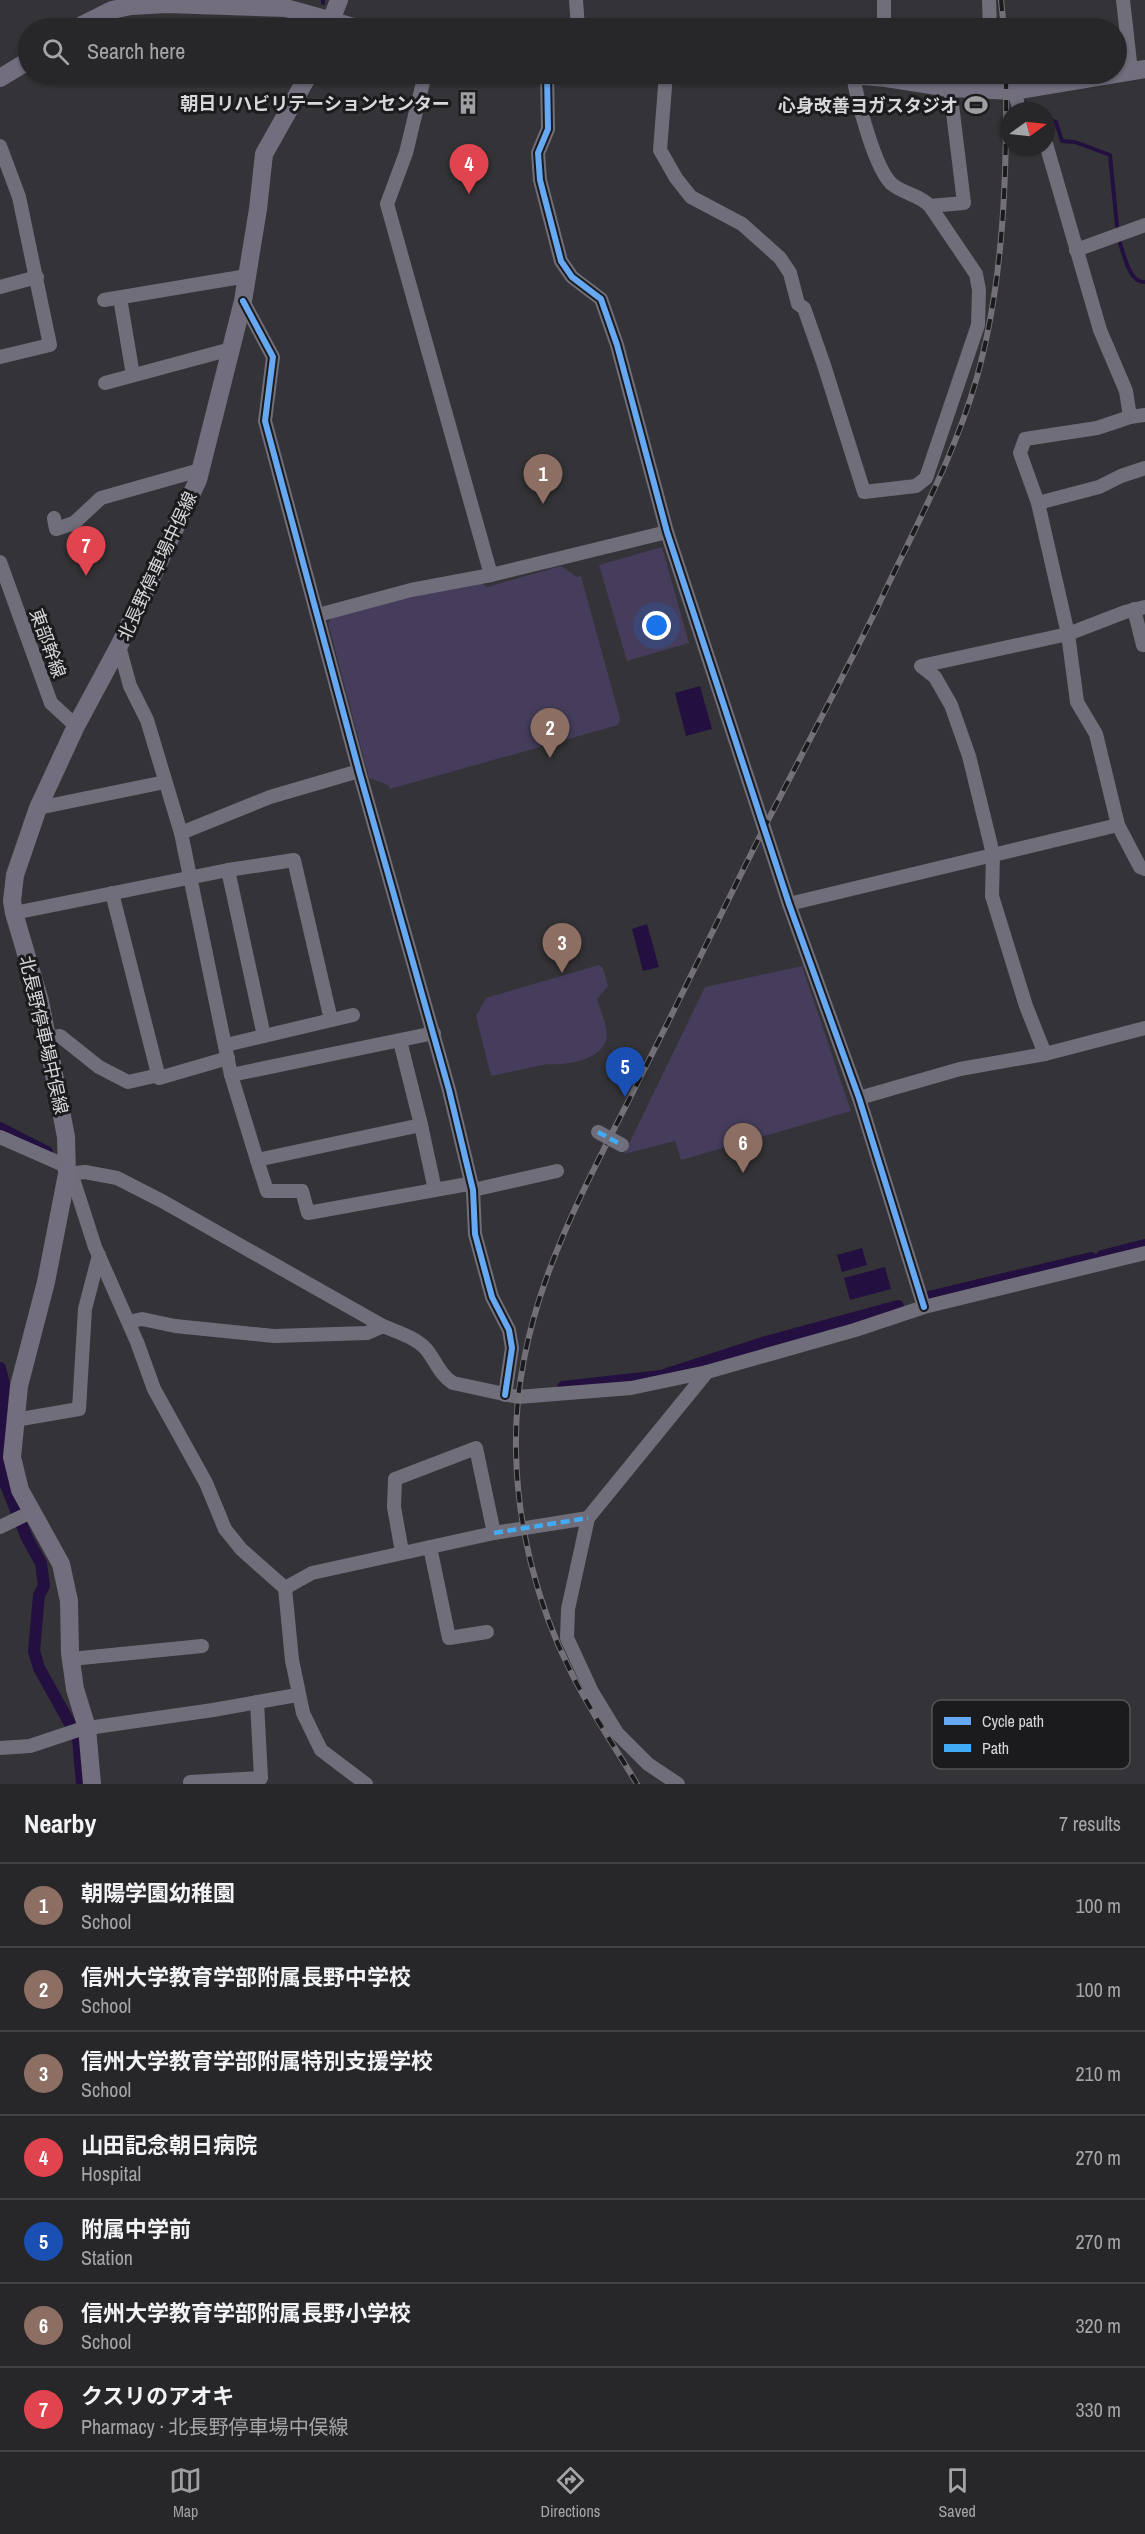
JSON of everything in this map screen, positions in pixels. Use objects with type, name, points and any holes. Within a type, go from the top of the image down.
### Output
[{"type":"main road","points":[[332,18],[339,0]]},
{"type":"main road","points":[[91,18],[110,5],[167,4],[286,8],[311,18]]},
{"type":"main road","points":[[0,78],[18,67]]},
{"type":"main road","name":"北長野停車場中俣線","points":[[92,1784],[79,1729],[71,1659],[69,1601],[61,1564],[23,1515],[20,1490],[7,1457],[19,1386],[46,1281],[67,1170],[66,1137],[40,1001],[9,907],[15,875],[38,808],[198,480],[243,301],[264,154],[303,84]]},
{"type":"main road","points":[[929,84],[950,88],[979,84]]},
{"type":"main road","points":[[997,84],[1014,92],[1059,84]]},
{"type":"street","points":[[576,0],[577,18]]},
{"type":"street","points":[[884,0],[884,18]]},
{"type":"street","points":[[989,0],[990,18]]},
{"type":"street","points":[[1123,0],[1127,18]]},
{"type":"street","points":[[1127,19],[1138,70]]},
{"type":"street","points":[[423,84],[406,153],[387,204],[491,574]]},
{"type":"street","points":[[547,84],[548,129],[538,153],[540,180],[561,261],[572,278],[601,299],[617,345],[667,532],[789,904],[860,1098],[924,1307]]},
{"type":"street","points":[[665,84],[660,150],[691,197],[742,224],[780,258],[790,273],[798,304],[804,308],[824,365],[864,492],[916,486],[926,478],[978,325],[979,290],[976,274],[930,206],[925,200],[893,185],[884,175],[850,84]]},
{"type":"street","points":[[930,206],[964,203],[950,103],[950,88]]},
{"type":"street","points":[[1014,92],[1017,102]]},
{"type":"street","points":[[0,146],[19,197],[51,345],[0,357]]},
{"type":"street","points":[[1050,156],[1100,330],[1126,391],[1130,417]]},
{"type":"street","points":[[1076,250],[1145,225]]},
{"type":"street","points":[[104,300],[247,276]]},
{"type":"street","points":[[0,287],[37,277]]},
{"type":"street","points":[[120,298],[133,375]]},
{"type":"street","points":[[243,301],[273,357],[265,421],[358,771],[434,1033],[474,1190],[474,1234],[492,1297],[509,1330],[512,1348],[505,1395]]},
{"type":"street","points":[[105,383],[231,349]]},
{"type":"street","points":[[1145,415],[1130,417],[1097,428],[1025,438],[1020,453],[1038,502],[1068,634],[1077,702],[1096,734],[1118,825],[1140,867],[1145,869]]},
{"type":"street","points":[[1038,502],[1099,487],[1145,468]]},
{"type":"street","points":[[54,518],[56,529],[74,523],[101,498],[200,470]]},
{"type":"street","points":[[318,615],[411,590],[491,574],[667,532]]},
{"type":"street","name":"東部幹線","points":[[0,562],[51,703],[76,726]]},
{"type":"street","points":[[1045,1054],[1026,1006],[992,896],[993,854],[969,756],[951,705],[935,677],[921,666],[1068,634],[1140,608],[1143,645],[1145,645]]},
{"type":"street","points":[[119,646],[130,686],[147,720],[180,833],[231,1075],[267,1191],[302,1191],[308,1213],[468,1184],[474,1190]]},
{"type":"street","points":[[180,833],[270,797],[358,771]]},
{"type":"street","points":[[38,808],[165,782]]},
{"type":"street","points":[[789,904],[1118,825]]},
{"type":"street","points":[[9,907],[112,893],[228,870],[294,860],[331,1020]]},
{"type":"street","points":[[228,870],[264,1036]]},
{"type":"street","points":[[112,893],[159,1078],[264,1036],[353,1015]]},
{"type":"street","points":[[860,1098],[960,1069],[1045,1054],[1145,1028]]},
{"type":"street","points":[[231,1075],[434,1033]]},
{"type":"street","points":[[47,1038],[60,1036],[99,1067],[128,1082],[159,1075]]},
{"type":"street","points":[[400,1041],[435,1190]]},
{"type":"street","points":[[257,1160],[421,1125]]},
{"type":"street","points":[[598,1132],[622,1145]]},
{"type":"street","points":[[0,1137],[67,1170],[117,1178],[162,1201],[382,1326],[411,1338],[425,1348],[444,1377],[453,1383],[518,1397],[631,1388],[707,1372],[855,1330],[924,1307],[1145,1252]]},
{"type":"street","points":[[67,1170],[74,1182],[99,1255],[129,1322],[154,1389],[206,1483],[225,1529],[241,1549],[285,1588],[297,1695],[321,1750],[366,1784]]},
{"type":"street","points":[[474,1190],[557,1171]]},
{"type":"street","points":[[15,1420],[80,1409],[85,1309],[99,1255]]},
{"type":"street","points":[[129,1322],[142,1319],[176,1326],[274,1336],[367,1333],[382,1326]]},
{"type":"street","points":[[678,1784],[648,1764],[617,1733],[592,1692],[567,1638],[568,1609],[588,1518],[707,1372]]},
{"type":"street","points":[[402,1552],[394,1507],[395,1479],[476,1448],[494,1533]]},
{"type":"street","points":[[0,1527],[23,1515]]},
{"type":"street","points":[[285,1588],[312,1573],[402,1552],[494,1533],[588,1518]]},
{"type":"street","points":[[430,1547],[449,1638],[487,1632]]},
{"type":"street","points":[[71,1659],[202,1646]]},
{"type":"street","points":[[0,1748],[30,1746],[79,1729],[297,1695]]},
{"type":"street","points":[[190,1782],[261,1778],[257,1702]]},
{"type":"shaded area","points":[[662,547],[689,643],[627,661],[599,565]]},
{"type":"shaded area","points":[[561,566],[577,577],[581,576],[620,718],[618,725],[390,789],[388,785],[369,778],[328,623],[332,617],[413,594],[480,582],[487,587]]},
{"type":"shaded area","points":[[700,686],[712,729],[686,736],[675,693]]},
{"type":"shaded area","points":[[647,924],[659,967],[643,971],[632,929]]},
{"type":"shaded area","points":[[599,965],[603,968],[608,986],[597,999],[607,1035],[603,1047],[590,1057],[573,1063],[548,1064],[491,1076],[476,1016],[486,998]]},
{"type":"shaded area","points":[[802,966],[851,1111],[681,1160],[675,1141],[624,1154],[705,987]]},
{"type":"shaded area","points":[[862,1248],[867,1265],[842,1272],[837,1255]]},
{"type":"shaded area","points":[[885,1267],[891,1289],[850,1300],[844,1278]]},
{"type":"waterway","points":[[1055,122],[1062,141],[1075,142],[1110,155],[1117,226]]},
{"type":"waterway","points":[[1120,243],[1132,274],[1135,278],[1145,282]]},
{"type":"waterway","points":[[0,1128],[47,1152]]},
{"type":"waterway","points":[[1102,1256],[1145,1245]]},
{"type":"waterway","points":[[925,1298],[1091,1258]]},
{"type":"waterway","points":[[563,1387],[661,1376],[766,1342],[898,1306]]},
{"type":"waterway","points":[[0,1368],[5,1387],[4,1480],[27,1538],[41,1563],[44,1586],[39,1595],[34,1651],[39,1668],[78,1738],[82,1784]]},
{"type":"railway","points":[[1001,0],[1003,18]]},
{"type":"railway","points":[[637,1784],[594,1715],[571,1672],[548,1620],[531,1564],[520,1507],[516,1450],[518,1396],[527,1345],[540,1296],[579,1200],[764,828],[878,606],[957,436],[977,377],[993,302],[1002,226],[1006,150],[1006,84]]},
{"type":"marked path","points":[[598,1132],[622,1145]]},
{"type":"marked path","points":[[494,1533],[588,1518]]},
{"type":"cycle path","points":[[547,84],[548,129],[538,153],[540,180],[561,261],[572,277],[601,299],[617,345],[667,532],[789,904],[859,1098],[924,1307]]},
{"type":"cycle path","points":[[243,301],[273,357],[265,421],[359,771],[449,1090],[473,1190],[475,1234],[492,1297],[509,1330],[512,1348],[505,1395]]},
{"type":"place","name":"朝日リハビリテーションセンター","points":[[468,103]]},
{"type":"place","name":"心身改善ヨガスタジオ","points":[[976,105]]},
{"type":"place","name":"山田記念朝日病院","points":[[469,194]]},
{"type":"place","name":"朝陽学園幼稚園","points":[[543,504]]},
{"type":"place","name":"クスリのアオキ","points":[[86,576]]},
{"type":"place","name":"信州大学教育学部附属長野中学校","points":[[550,758]]},
{"type":"place","name":"信州大学教育学部附属特別支援学校","points":[[562,973]]},
{"type":"place","name":"附属中学前","points":[[625,1097]]},
{"type":"place","name":"信州大学教育学部附属長野小学校","points":[[743,1173]]}]
